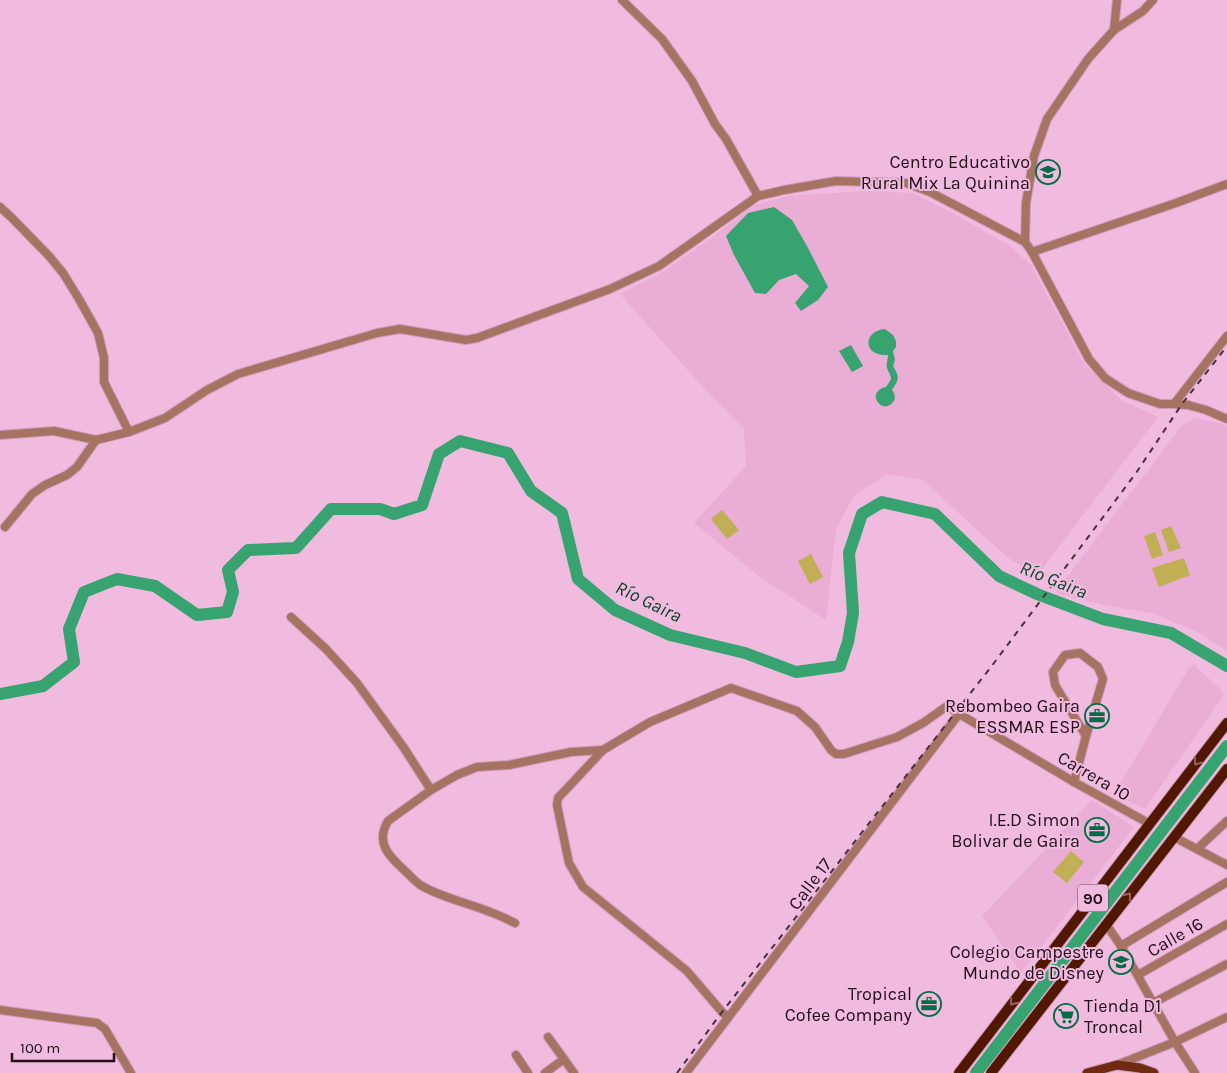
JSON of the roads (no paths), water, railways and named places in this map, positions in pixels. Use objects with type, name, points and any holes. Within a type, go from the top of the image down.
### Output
[{"type":"highway","name":"90","points":[[959,1073],[1227,724]]},
{"type":"highway","name":"90","points":[[991,1073],[1227,769]]},
{"type":"main road","points":[[1087,1073],[1117,1066],[1154,1073]]},
{"type":"street","points":[[622,0],[662,39],[692,81],[758,196]]},
{"type":"street","points":[[1114,30],[1117,0]]},
{"type":"street","points":[[1153,0],[1143,11],[1114,30],[1088,59],[1047,119],[1034,156],[1026,203],[1026,242],[1089,359],[1105,378],[1128,393],[1160,404],[1188,405],[1227,419]]},
{"type":"street","points":[[0,435],[54,431],[96,440],[129,432],[165,418],[207,390],[238,374],[377,333],[400,329],[466,340],[477,338],[610,289],[659,266],[758,196],[784,190],[836,181],[906,183],[930,192],[1026,242]]},
{"type":"street","points":[[1032,252],[1227,184]]},
{"type":"street","points":[[0,206],[63,272],[98,332],[104,358],[104,382],[129,432]]},
{"type":"street","points":[[1174,404],[1227,336]]},
{"type":"street","points":[[5,527],[32,494],[45,485],[67,475],[77,467],[96,440]]},
{"type":"street","points":[[291,617],[326,649],[357,683],[404,748],[431,790]]},
{"type":"street","points":[[1074,782],[1103,679],[1098,667],[1080,653],[1065,655],[1053,672],[1055,685],[1086,736]]},
{"type":"street","name":"Carrera 10","points":[[603,750],[650,722],[731,688],[796,711],[815,727],[836,754],[844,754],[897,737],[923,723],[947,706],[1074,782],[1150,824]]},
{"type":"street","name":"Calle 17","points":[[686,1073],[959,714]]},
{"type":"street","points":[[515,923],[420,885],[390,858],[386,852],[383,842],[385,826],[388,821],[431,790],[457,775],[477,768],[509,766],[571,752],[603,750]]},
{"type":"street","points":[[603,750],[558,798],[556,805],[569,863],[583,886],[687,971],[728,1017]]},
{"type":"street","points":[[1197,849],[1227,821]]},
{"type":"street","points":[[1174,837],[1227,865]]},
{"type":"street","points":[[1121,946],[1227,882]]},
{"type":"street","points":[[1106,924],[1121,946],[1174,1042],[1194,1073]]},
{"type":"street","name":"Calle 16","points":[[1138,975],[1227,924]]},
{"type":"street","points":[[1153,1003],[1227,964]]},
{"type":"street","points":[[0,1010],[97,1023],[105,1029],[131,1073]]},
{"type":"street","points":[[1117,1066],[1227,1017]]},
{"type":"street","points":[[548,1037],[574,1073]]},
{"type":"street","points":[[516,1055],[528,1073]]},
{"type":"street","points":[[545,1073],[564,1059]]},
{"type":"waterway","name":"Río Gaira","points":[[0,694],[43,686],[74,662],[69,629],[84,592],[117,579],[155,586],[197,615],[227,612],[233,592],[228,570],[248,550],[296,548],[331,509],[380,509],[394,514],[422,505],[439,454],[460,441],[508,453],[531,491],[562,513],[578,579],[615,610],[670,635],[745,653],[796,672],[840,666],[848,642],[853,613],[849,553],[862,514],[882,502],[935,514],[999,576],[1037,594],[1103,619],[1171,633],[1227,666]]},
{"type":"waterway","points":[[976,1073],[1227,746]]},
{"type":"railway","points":[[677,1073],[722,1012],[994,663],[1136,473],[1182,404],[1227,346]]},
{"type":"place","name":"Centro Educativo Rural Mix La Quinina","points":[[1048,172]]},
{"type":"place","name":"Rebombeo Gaira ESSMAR ESP","points":[[1097,716]]},
{"type":"place","name":"I.E.D Simon Bolivar de Gaira","points":[[1097,830]]},
{"type":"place","name":"Colegio Campestre Mundo de Disney","points":[[1121,962]]},
{"type":"place","name":"Tropical Cofee Company","points":[[929,1004]]},
{"type":"place","name":"Tienda D1 Troncal","points":[[1066,1016]]}]
